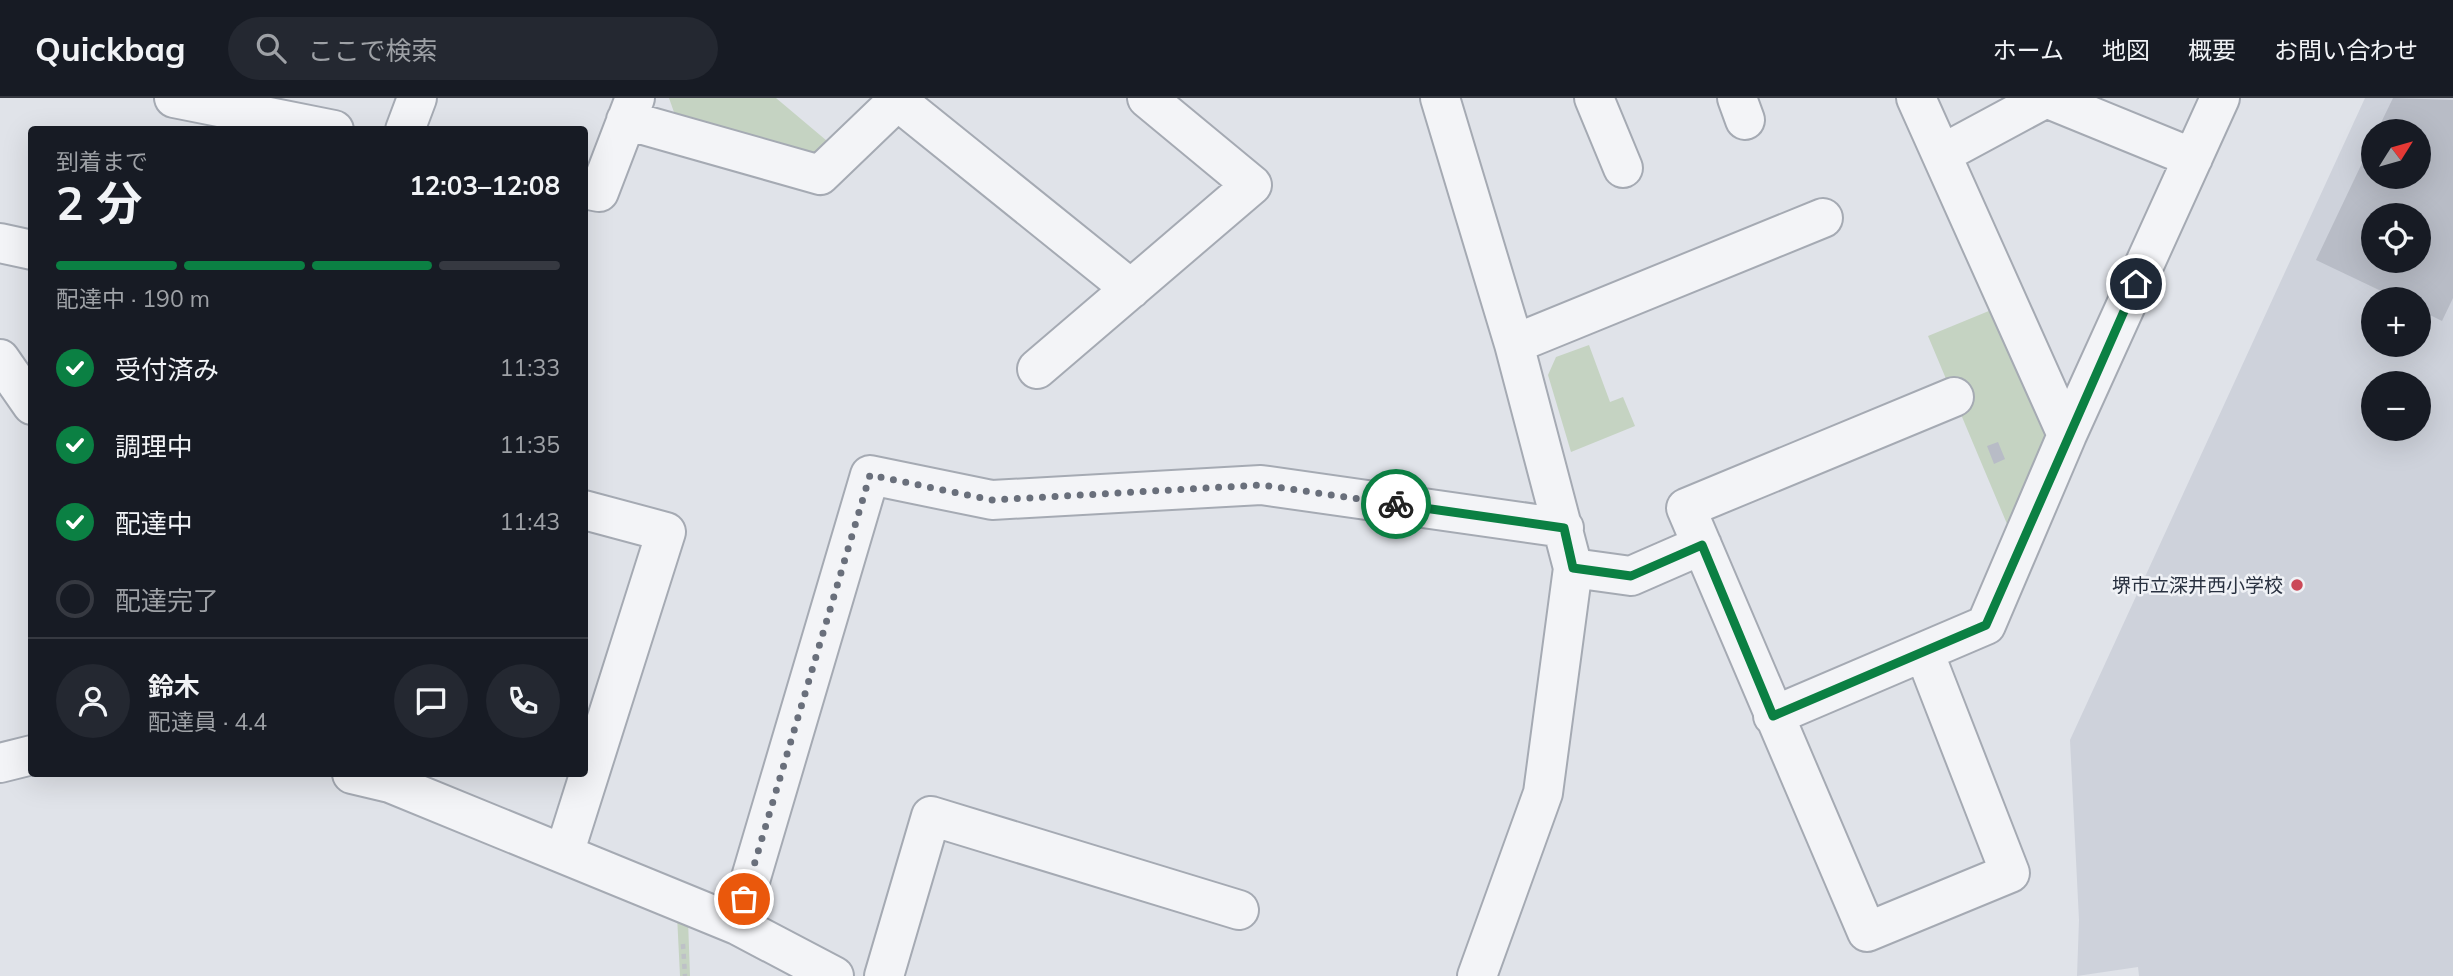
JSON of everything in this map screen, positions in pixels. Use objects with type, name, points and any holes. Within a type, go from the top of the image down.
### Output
[{"type":"street","points":[[174,98],[314,126]]},
{"type":"street","points":[[406,126],[417,98]]},
{"type":"street","points":[[1037,369],[1252,185],[1147,98]]},
{"type":"street","points":[[1440,98],[1514,344],[1573,568],[1543,793],[1477,976]]},
{"type":"street","points":[[1594,98],[1623,168]]},
{"type":"street","points":[[1916,98],[2067,435]]},
{"type":"street","points":[[1942,154],[2046,98],[2193,158]]},
{"type":"street","points":[[1773,716],[1986,625],[2067,435],[2220,98]]},
{"type":"street","points":[[588,189],[599,192],[631,109],[820,175],[896,99],[1131,289]]},
{"type":"street","points":[[1514,344],[1823,218]]},
{"type":"street","points":[[0,243],[28,249]]},
{"type":"street","points":[[0,359],[28,399]]},
{"type":"street","points":[[1924,652],[2010,873],[1867,932],[1686,508],[1954,397]]},
{"type":"street","points":[[737,925],[870,475],[992,500],[1261,485],[1564,528]]},
{"type":"street","points":[[564,854],[666,532],[588,511]]},
{"type":"street","points":[[1573,568],[1631,576],[1702,545]]},
{"type":"street","points":[[0,763],[28,756]]},
{"type":"street","points":[[365,777],[390,783],[737,925],[834,976]]},
{"type":"street","points":[[884,976],[931,816],[1240,909]]},
{"type":"shaded area","name":"堺市立深井西小学校","points":[[2365,98],[2453,98],[2453,976],[2139,976],[2138,967],[2077,976],[2079,920],[2070,740]]},
{"type":"green space","points":[[669,98],[776,98],[833,146],[814,153],[675,115]]},
{"type":"green space","points":[[2001,306],[2053,429],[2010,531],[1928,336]]},
{"type":"green space","points":[[1589,345],[1610,402],[1623,397],[1635,426],[1571,452],[1548,375],[1556,357]]},
{"type":"green space","points":[[677,915],[688,920],[690,976],[680,976]]},
{"type":"building","points":[[2393,98],[2453,100],[2453,298],[2442,321],[2431,316],[2431,287],[2373,287],[2316,260],[2361,165],[2361,189],[2431,189],[2431,119],[2383,119]]},
{"type":"building","points":[[1998,442],[2005,459],[1994,464],[1987,446]]},
{"type":"way so far","points":[[744,899],[870,475],[992,500],[1261,485],[1396,504]]},
{"type":"place","name":"堺市立深井西小学校","points":[[2297,585]]},
{"type":"route","points":[[1396,504],[1564,528],[1573,568],[1631,576],[1702,545],[1773,716],[1986,625],[2067,435],[2136,284]]}]
